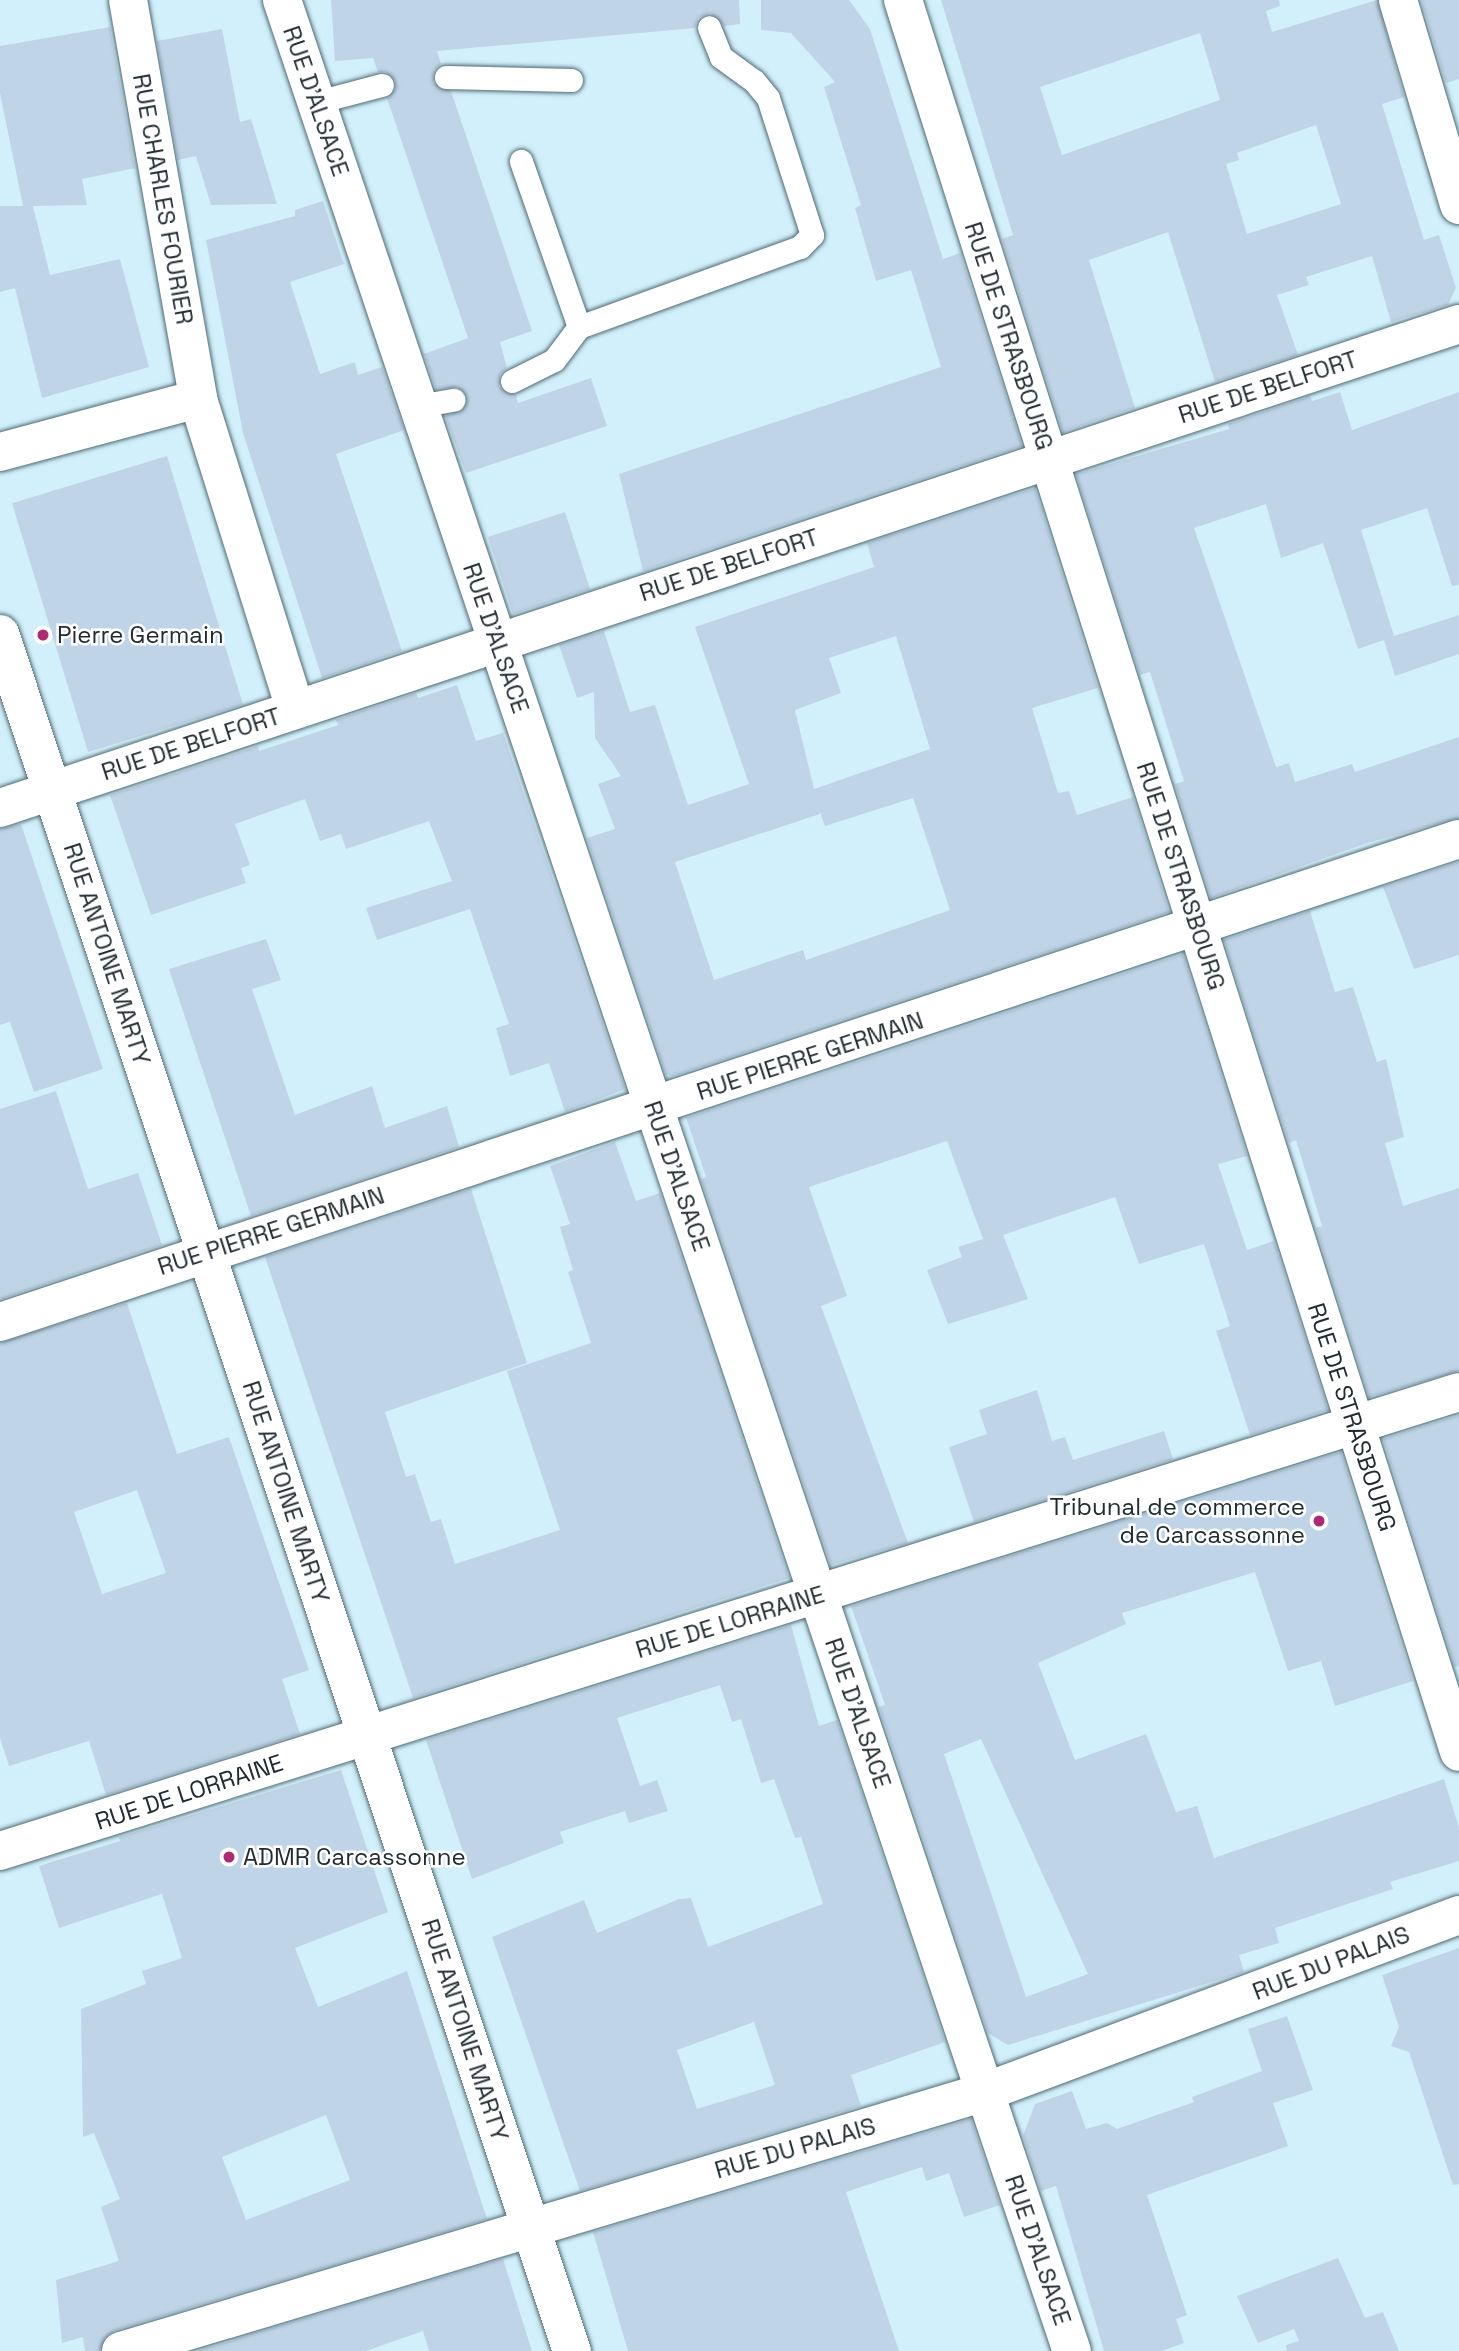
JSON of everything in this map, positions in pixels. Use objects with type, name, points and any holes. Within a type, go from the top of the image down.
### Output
[{"type":"street","name":"RUE CHARLES FOURIER","points":[[128,0],[198,399],[295,709]]},
{"type":"street","name":"RUE D'ALSACE","points":[[282,0],[317,102],[436,403],[498,642],[1072,2351]]},
{"type":"street","name":"RUE DE STRASBOURG","points":[[902,0],[1459,1752]]},
{"type":"street","points":[[1398,0],[1459,205]]},
{"type":"street","name":"RUE DE BELFORT","points":[[0,808],[1459,324]]},
{"type":"street","points":[[0,452],[198,399]]},
{"type":"street","name":"RUE ANTOINE MARTY","points":[[0,634],[572,2351]]},
{"type":"street","name":"RUE PIERRE GERMAIN","points":[[0,1322],[206,1252],[654,1108],[1459,839]]},
{"type":"street","name":"RUE DE LORRAINE","points":[[0,1851],[818,1595],[1354,1422],[1459,1392]]},
{"type":"street","name":"RUE DU PALAIS","points":[[121,2351],[530,2226],[985,2092],[1459,1915]]},
{"type":"lane","points":[[512,381],[554,360],[579,327],[800,247],[812,235],[768,98],[754,80],[721,57],[709,27]]},
{"type":"lane","points":[[446,77],[571,80]]},
{"type":"lane","points":[[317,102],[382,85]]},
{"type":"lane","points":[[521,161],[579,327]]},
{"type":"building","points":[[331,0],[739,0],[740,24],[724,26],[710,13],[698,18],[695,28],[437,51],[441,64],[434,70],[433,83],[451,91],[532,331],[500,342],[507,368],[500,374],[499,387],[516,394],[518,403],[591,378],[607,426],[466,473],[445,416],[462,410],[467,397],[457,387],[436,389],[424,354],[468,338],[387,98],[395,89],[395,81],[386,72],[378,72],[373,58],[335,61]]},
{"type":"building","points":[[761,0],[849,0],[870,29],[943,259],[960,253],[1022,446],[643,571],[619,474],[941,367],[911,270],[876,281],[855,208],[861,205],[824,87],[835,82],[791,33],[761,30]]},
{"type":"building","points":[[941,0],[1279,0],[1280,6],[1266,11],[1272,32],[1377,0],[1404,97],[1382,104],[1424,240],[1439,235],[1456,288],[1448,305],[1391,322],[1372,256],[1306,277],[1309,285],[1277,295],[1298,355],[1215,382],[1168,232],[1089,260],[1135,408],[1063,432],[1002,239],[1013,235]],"holes":[[[1200,33],[1220,100],[1062,155],[1040,87]],[[1316,125],[1341,204],[1247,234],[1226,164],[1239,160],[1237,153]]]},
{"type":"building","points":[[1421,0],[1459,0],[1459,79],[1446,83]]},
{"type":"building","points":[[110,27],[135,168],[82,179],[87,205],[33,206],[50,275],[120,259],[149,367],[42,398],[15,288],[0,292],[0,206],[23,206],[0,93],[0,46]]},
{"type":"building","points":[[222,29],[240,122],[251,119],[277,204],[211,205],[196,156],[178,160],[157,41]]},
{"type":"building","points":[[323,201],[344,264],[290,282],[320,374],[355,362],[358,375],[382,367],[404,430],[336,454],[402,651],[322,678],[243,433],[206,240],[295,216],[295,210]]},
{"type":"building","points":[[1340,392],[1352,430],[1459,392],[1459,585],[1452,586],[1427,508],[1361,530],[1394,636],[1459,615],[1459,654],[1395,676],[1384,640],[1358,649],[1323,543],[1281,558],[1266,504],[1194,528],[1276,767],[1289,763],[1295,782],[1352,764],[1355,772],[1459,737],[1459,818],[1367,843],[1211,898],[1175,784],[1184,781],[1150,672],[1140,675],[1076,474],[1229,429],[1228,424],[1310,396],[1312,401]]},
{"type":"building","points":[[167,456],[243,705],[88,752],[12,503]]},
{"type":"building","points":[[1035,488],[1098,688],[1032,708],[1058,793],[1069,791],[1077,815],[1133,797],[1169,912],[673,1076],[666,1075],[587,838],[615,829],[598,784],[621,776],[595,738],[594,692],[577,698],[559,645],[604,631],[630,712],[655,705],[688,805],[749,784],[695,627],[874,567],[867,543]],"holes":[[[896,636],[930,749],[814,789],[795,710],[841,693],[829,658]],[[913,798],[950,910],[806,960],[803,950],[714,980],[675,862],[820,814],[818,807],[825,826]]]},
{"type":"building","points":[[565,512],[590,589],[513,614],[488,537]]},
{"type":"building","points":[[457,685],[476,741],[503,733],[625,1089],[565,1112],[549,1063],[510,1076],[496,1028],[509,1024],[470,909],[377,940],[366,908],[452,881],[429,821],[346,849],[341,834],[320,841],[305,799],[235,824],[250,865],[241,868],[246,883],[151,915],[110,795],[258,746],[259,751],[338,725],[336,720],[416,693],[418,698]]},
{"type":"building","points":[[21,824],[103,1069],[34,1092],[10,1022],[0,1025],[0,829]]},
{"type":"building","points":[[1459,862],[1459,955],[1414,969],[1383,887]]},
{"type":"building","points":[[1310,911],[1335,992],[1353,987],[1377,1062],[1386,1059],[1404,1137],[1385,1143],[1403,1206],[1459,1188],[1459,1371],[1369,1397],[1316,1228],[1322,1226],[1296,1140],[1289,1143],[1224,940]]},
{"type":"building","points":[[266,939],[281,980],[252,989],[295,1115],[372,1086],[385,1128],[447,1106],[459,1147],[251,1216],[169,969]]},
{"type":"building","points":[[1183,954],[1247,1156],[1218,1164],[1247,1250],[1274,1241],[1328,1410],[1250,1435],[1216,1331],[1230,1326],[1204,1244],[1139,1264],[1115,1197],[1003,1235],[1028,1299],[948,1324],[927,1270],[962,1257],[958,1247],[983,1239],[947,1141],[809,1187],[847,1296],[821,1306],[908,1543],[831,1565],[701,1179],[706,1177],[686,1118]]},
{"type":"building","points":[[56,1091],[88,1189],[138,1173],[162,1245],[0,1299],[0,1109]]},
{"type":"building","points":[[615,1142],[636,1201],[660,1193],[789,1578],[413,1698],[265,1257],[471,1189],[527,1363],[385,1412],[406,1477],[415,1474],[431,1522],[441,1519],[455,1564],[560,1530],[507,1371],[591,1343],[568,1272],[573,1270],[560,1227],[570,1224],[550,1166]]},
{"type":"building","points":[[127,1303],[177,1454],[229,1437],[309,1670],[282,1679],[300,1734],[106,1795],[89,1741],[9,1766],[0,1738],[0,1343]],"holes":[[[137,1490],[166,1573],[102,1594],[74,1512]]]},
{"type":"building","points":[[1037,1390],[1052,1441],[1065,1437],[1073,1460],[1164,1431],[1173,1459],[974,1522],[949,1447],[987,1434],[979,1410]]},
{"type":"building","points":[[1459,1415],[1459,1666],[1455,1667],[1383,1439]]},
{"type":"building","points":[[1341,1452],[1413,1681],[1335,1706],[1321,1661],[1288,1671],[1255,1572],[1122,1613],[1126,1624],[1038,1663],[1075,1760],[1146,1734],[1176,1812],[1197,1806],[1214,1858],[1444,1779],[1459,1828],[1459,1861],[1390,1882],[1393,1889],[1275,1928],[1279,1943],[1239,1955],[1244,1972],[1008,2045],[988,2033],[879,1707],[885,1705],[851,1606]],"holes":[[[981,1739],[1088,1974],[1026,1997],[944,1754]]]},
{"type":"building","points":[[791,1625],[819,1726],[837,1720],[945,2042],[851,2075],[861,2106],[580,2191],[492,1937],[584,1900],[597,1933],[679,1899],[691,1898],[708,1947],[823,1904],[801,1837],[795,1838],[774,1779],[761,1783],[741,1719],[732,1722],[720,1685],[617,1718],[640,1786],[657,1780],[668,1811],[629,1823],[625,1811],[560,1832],[564,1843],[472,1879],[426,1740]],"holes":[[[754,2022],[775,2085],[697,2109],[677,2050]]]},
{"type":"building","points":[[341,1770],[388,1912],[295,1948],[318,2007],[407,1971],[487,2219],[115,2330],[105,2337],[100,2351],[85,2351],[83,2337],[62,2343],[56,2280],[119,2261],[101,2207],[120,2199],[94,2133],[83,2137],[81,2009],[146,1984],[142,1971],[182,1958],[162,1894],[59,1928],[39,1866],[120,1841],[119,1837]],"holes":[[[326,2115],[350,2180],[246,2220],[222,2157]]]},
{"type":"building","points":[[1459,1948],[1459,2184],[1453,2185],[1409,2052],[1391,2046],[1399,2027],[1382,1975]]},
{"type":"building","points":[[1287,2016],[1313,2090],[1273,2103],[1288,2146],[1147,2195],[1187,2315],[1176,2319],[1184,2343],[1162,2351],[1104,2351],[1056,2186],[1041,2191],[1023,2136],[1035,2104],[1072,2091],[1086,2129],[1107,2123],[1117,2129],[1194,2102],[1192,2097],[1262,2071],[1248,2029]]},
{"type":"building","points":[[971,2119],[1000,2205],[964,2217],[949,2173],[926,2181],[922,2167],[846,2192],[899,2351],[628,2351],[593,2232]]},
{"type":"building","points":[[1338,2258],[1365,2318],[1383,2312],[1399,2351],[1287,2351],[1286,2345],[1299,2341],[1294,2329],[1258,2343],[1237,2296]]},
{"type":"building","points":[[503,2259],[532,2351],[429,2351],[423,2331],[366,2351],[197,2351]]},
{"type":"place","name":"Pierre Germain","points":[[43,635]]},
{"type":"place","name":"Tribunal de commerce de Carcassonne","points":[[1319,1521]]},
{"type":"place","name":"ADMR Carcassonne","points":[[229,1857]]}]
